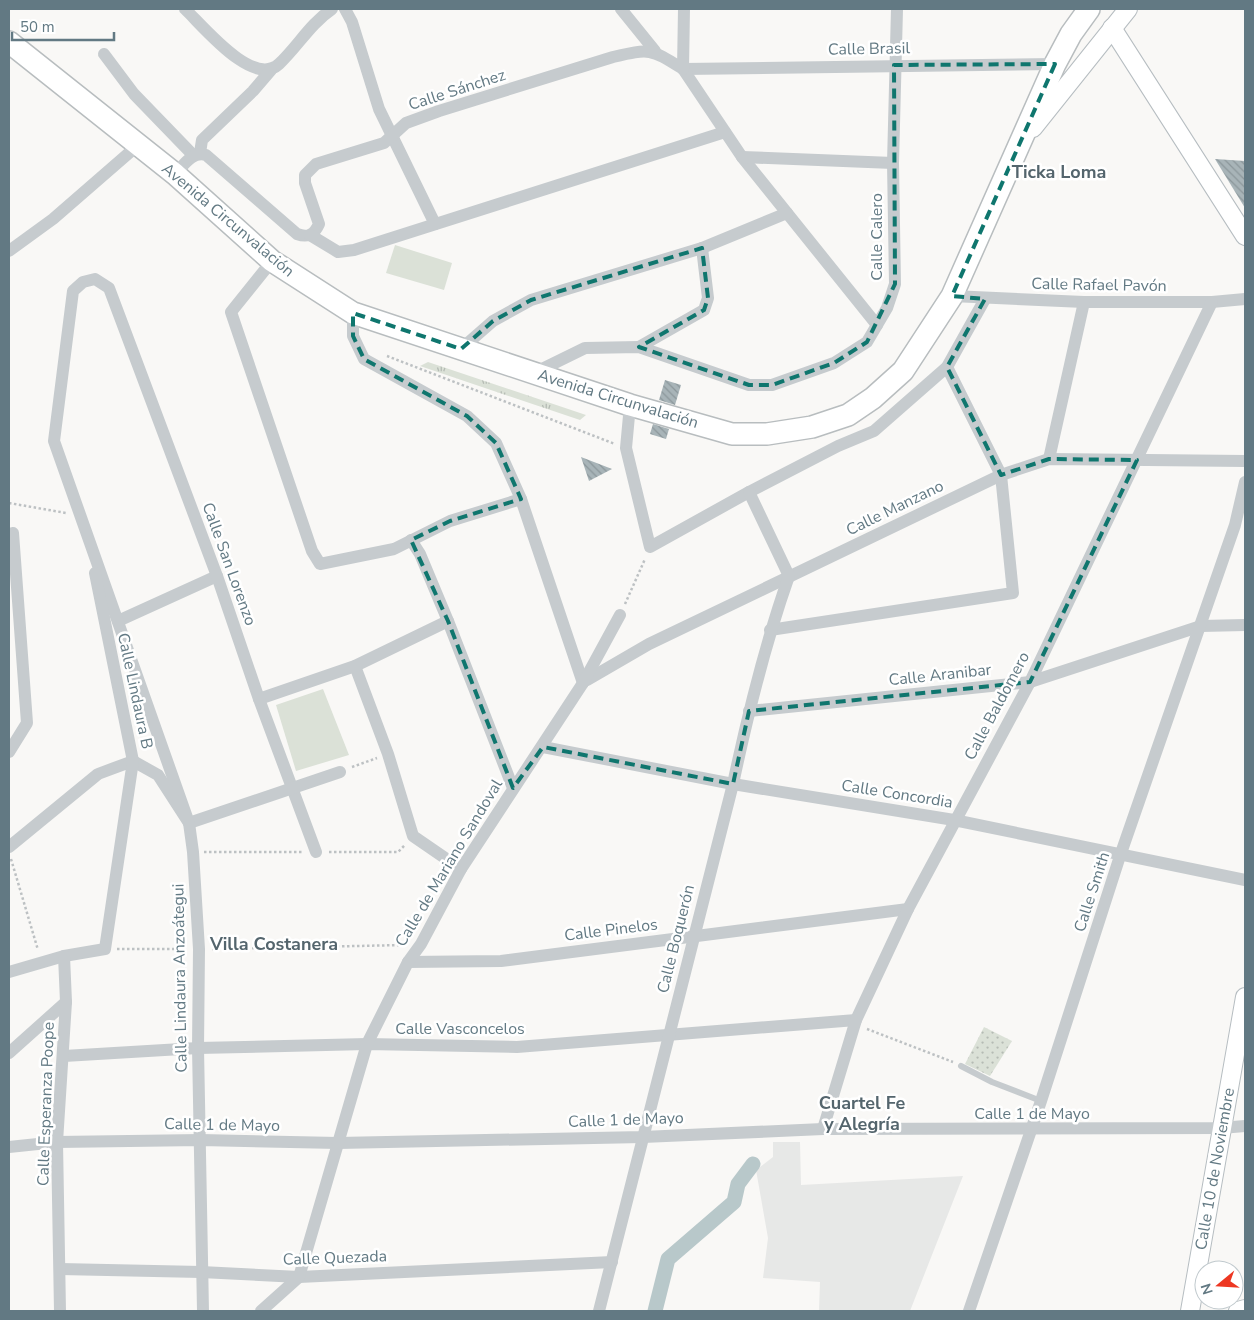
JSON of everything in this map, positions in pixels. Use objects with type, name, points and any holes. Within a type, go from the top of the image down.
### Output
[{"type":"highway","name":"Avenida Circunvalación","points":[[9,42],[137,146],[175,174],[272,260],[353,313],[630,405],[732,434],[767,434],[812,427],[848,415],[873,398],[903,371],[952,296],[1055,64],[1071,34],[1090,9]]},
{"type":"main road","points":[[1020,145],[1062,89],[1128,9]]},
{"type":"main road","points":[[1112,28],[1245,236]]},
{"type":"main road","name":"Calle 10 de Noviembre","points":[[1190,1311],[1245,997]]},
{"type":"main road","points":[[1238,1311],[1245,1309]]},
{"type":"street","points":[[186,9],[231,53],[244,63],[257,70],[271,70]]},
{"type":"street","points":[[175,174],[197,154],[202,140],[279,64],[313,24],[332,9]]},
{"type":"street","points":[[345,9],[352,22],[379,109],[436,224]]},
{"type":"street","points":[[621,9],[655,51],[684,69],[742,158],[877,325]]},
{"type":"street","points":[[684,9],[684,69]]},
{"type":"street","name":"Calle Calero","points":[[534,373],[585,348],[639,347],[749,385],[772,386],[834,363],[867,342],[887,308],[895,284],[893,163],[894,65],[897,9]]},
{"type":"street","name":"Calle Sánchez","points":[[310,235],[319,224],[305,183],[308,170],[316,164],[384,143],[406,123],[439,111],[613,57],[637,52],[655,51]]},
{"type":"street","points":[[104,54],[134,94],[197,154],[206,155],[297,234],[305,237],[310,235],[338,252],[354,250],[724,132]]},
{"type":"street","name":"Calle Brasil","points":[[684,69],[1055,64]]},
{"type":"street","points":[[9,251],[53,219],[137,146]]},
{"type":"street","points":[[742,158],[893,163]]},
{"type":"street","points":[[460,349],[493,321],[531,300],[702,248],[787,213]]},
{"type":"street","points":[[639,347],[704,310],[708,298],[702,248]]},
{"type":"street","points":[[272,260],[232,312],[312,551],[320,564],[394,549],[450,521],[521,499]]},
{"type":"street","name":"Calle Lindaura B","points":[[110,288],[95,279],[83,282],[73,292],[57,404],[54,440],[87,529],[189,823]]},
{"type":"street","name":"Calle San Lorenzo","points":[[110,288],[217,576],[258,699],[316,852]]},
{"type":"street","name":"Calle Rafael Pavón","points":[[952,296],[1084,302],[1212,302],[1245,299]]},
{"type":"street","points":[[630,405],[626,448],[650,547],[749,492],[838,446],[874,431],[947,367],[985,299]]},
{"type":"street","points":[[1049,459],[1084,302]]},
{"type":"street","name":"Calle Baldomero","points":[[823,1129],[855,1022],[908,910],[954,820],[1030,682],[1212,302]]},
{"type":"street","points":[[353,313],[353,336],[364,359],[467,416],[496,443],[521,499],[583,683]]},
{"type":"street","points":[[770,630],[1013,593],[1001,475],[947,367]]},
{"type":"street","name":"Calle Manzano","points":[[583,683],[595,674],[649,644],[1001,475],[1049,459],[1245,461]]},
{"type":"street","name":"Calle Smith","points":[[969,1311],[1041,1101],[1120,856],[1201,626],[1240,526],[1245,483]]},
{"type":"street","points":[[749,492],[789,576]]},
{"type":"street","name":"Calle Lindaura B","points":[[87,529],[133,761],[105,949]]},
{"type":"street","points":[[9,752],[27,723],[13,534]]},
{"type":"street","points":[[411,540],[420,554],[448,621],[513,788]]},
{"type":"street","points":[[118,621],[217,576]]},
{"type":"street","name":"Calle Boquerón","points":[[599,1311],[733,784],[749,711],[770,630],[789,576]]},
{"type":"street","name":"Calle de Mariano Sandoval","points":[[299,1277],[367,1044],[408,962],[420,944],[461,869],[513,788],[543,747],[583,683],[620,615]]},
{"type":"street","points":[[258,699],[355,666],[448,621]]},
{"type":"street","name":"Calle Aranibar","points":[[749,711],[1030,682],[1201,626],[1245,625]]},
{"type":"street","points":[[355,666],[388,754],[413,836],[461,869]]},
{"type":"street","name":"Calle Concordia","points":[[543,747],[733,784],[954,820],[1120,856],[1245,880]]},
{"type":"street","points":[[9,847],[98,774],[133,761]]},
{"type":"street","name":"Calle Lindaura Anzoátegui","points":[[133,761],[158,775],[189,823],[193,852],[199,949],[198,1048],[203,1311]]},
{"type":"street","points":[[189,823],[340,772]]},
{"type":"street","name":"Calle Pinelos","points":[[408,962],[501,961],[908,910]]},
{"type":"street","points":[[9,972],[64,956],[105,949]]},
{"type":"street","name":"Calle Esperanza Poope","points":[[60,1311],[58,1142],[66,1002],[64,956]]},
{"type":"street","points":[[9,1053],[66,1002]]},
{"type":"street","name":"Calle Vasconcelos","points":[[64,1056],[198,1048],[367,1044],[517,1047],[669,1034],[855,1022]]},
{"type":"street","name":"Calle 1 de Mayo","points":[[9,1147],[58,1142],[201,1140],[338,1143],[643,1137],[823,1129],[1031,1130],[1221,1128],[1245,1126]]},
{"type":"street","name":"Calle Quezada","points":[[60,1269],[201,1272],[299,1277],[612,1262]]},
{"type":"street","points":[[262,1311],[299,1277]]},
{"type":"lane","points":[[961,1066],[992,1082],[1041,1101]]},
{"type":"path","points":[[384,354],[626,448]]},
{"type":"path","points":[[9,503],[81,516]]},
{"type":"path","points":[[620,615],[650,547]]},
{"type":"path","points":[[340,772],[388,754]]},
{"type":"path","points":[[9,851],[42,963]]},
{"type":"path","points":[[105,949],[420,944]]},
{"type":"path","points":[[855,1022],[961,1066]]},
{"type":"highlighted area","points":[[1055,64],[952,296],[985,299],[947,367],[1001,475],[1049,459],[1137,460],[1030,682],[749,711],[733,784],[543,747],[513,788],[448,621],[411,540],[450,521],[521,499],[496,443],[467,416],[364,359],[353,336],[353,313],[461,349],[493,321],[531,300],[702,248],[708,298],[704,310],[639,347],[749,385],[772,385],[834,363],[867,342],[895,284],[894,65]]},
{"type":"shaded area","points":[[773,1142],[800,1142],[801,1185],[963,1176],[910,1311],[819,1311],[820,1282],[763,1278],[768,1238],[756,1170],[773,1157]]},
{"type":"green space","points":[[395,245],[452,263],[444,290],[386,273]]},
{"type":"green space","points":[[428,362],[586,415],[580,420],[420,366]]},
{"type":"green space","points":[[323,689],[349,755],[296,771],[276,705]]},
{"type":"green space","points":[[984,1027],[1012,1041],[990,1076],[965,1064]]},
{"type":"building","points":[[1215,159],[1245,161],[1245,208]]},
{"type":"building","points":[[665,380],[681,385],[675,405],[659,400]]},
{"type":"building","points":[[653,424],[669,429],[666,439],[650,434]]},
{"type":"building","points":[[581,457],[612,469],[589,481]]},
{"type":"waterway","points":[[655,1311],[668,1259],[734,1202],[738,1184],[753,1164]]},
{"type":"district","name":"Ticka Loma","points":[[1059,172]]},
{"type":"district","name":"Villa Costanera","points":[[274,944]]},
{"type":"district","name":"Cuartel Fe y Alegría","points":[[862,1113]]}]
